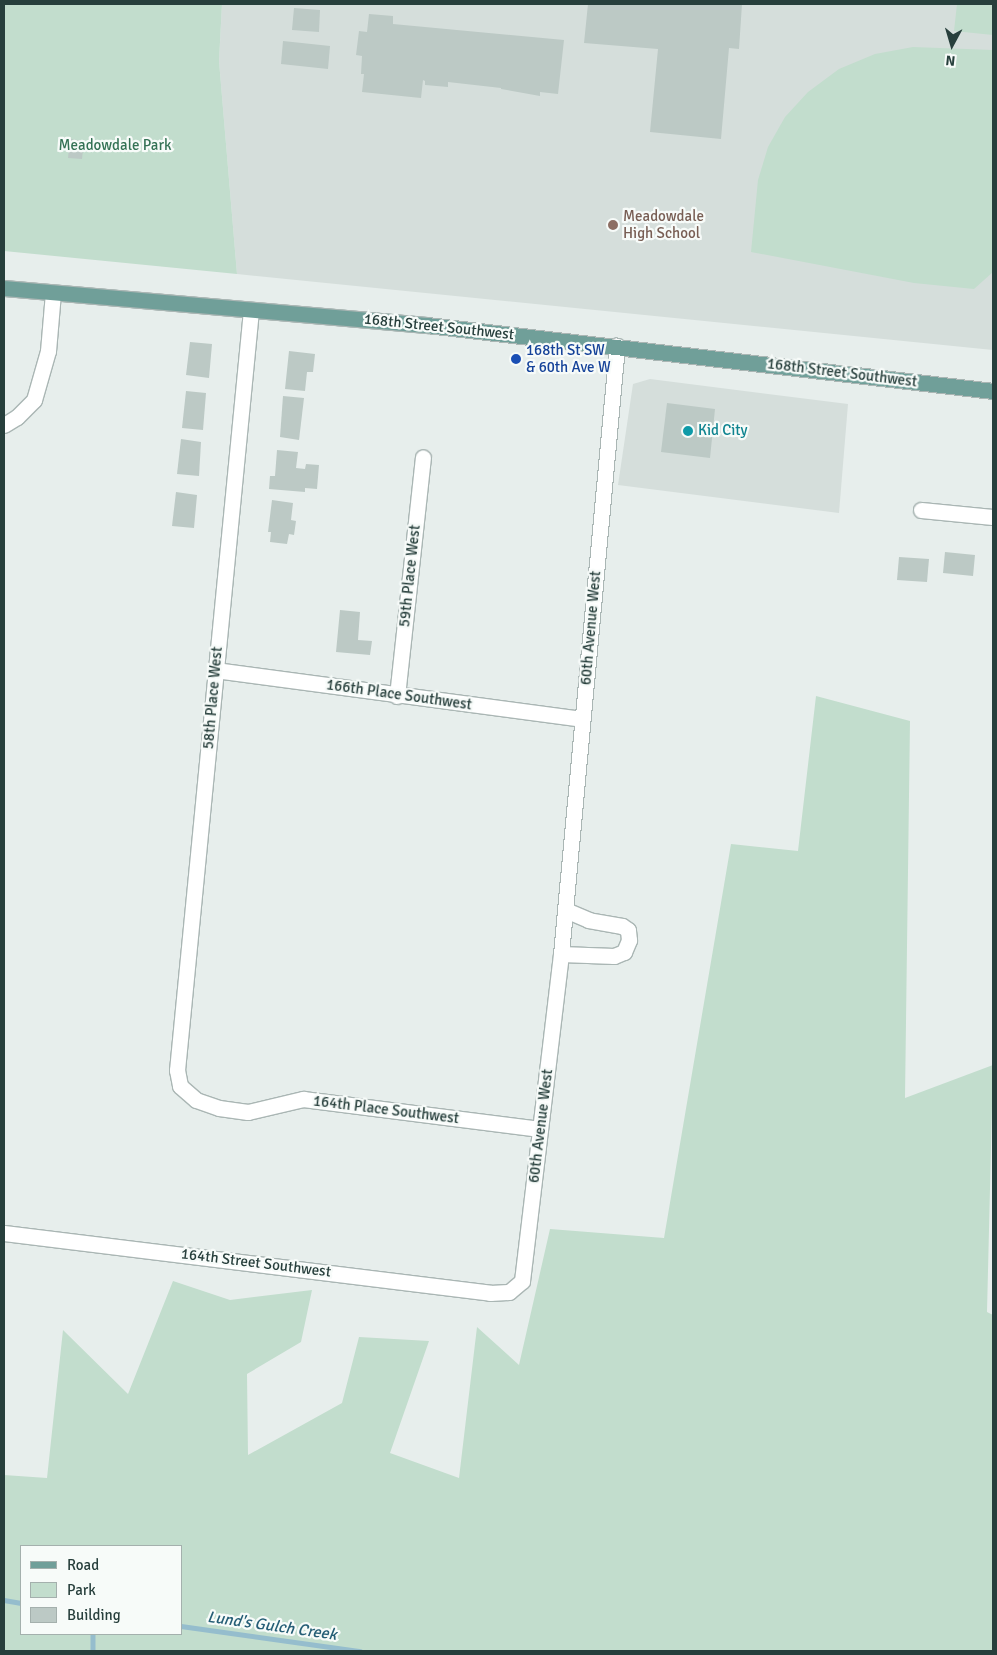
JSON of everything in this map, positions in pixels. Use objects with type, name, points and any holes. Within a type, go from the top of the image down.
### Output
[{"type":"main road","name":"168th Street Southwest","points":[[4,288],[372,320],[617,346],[993,391]]},
{"type":"street","points":[[4,425],[17,417],[34,400],[48,352],[54,293]]},
{"type":"street","name":"58th Place West","points":[[180,1086],[177,1070],[251,310]]},
{"type":"street","name":"60th Avenue West","points":[[509,1292],[522,1281],[561,954],[617,346]]},
{"type":"street","name":"59th Place West","points":[[397,696],[422,457]]},
{"type":"street","points":[[922,510],[993,517]]},
{"type":"street","name":"166th Place Southwest","points":[[215,670],[397,696],[582,719]]},
{"type":"street","points":[[561,954],[614,956],[624,952],[629,940],[628,930],[622,926],[589,920],[566,910]]},
{"type":"street","name":"164th Place Southwest","points":[[180,1086],[196,1100],[219,1108],[248,1112],[303,1099],[540,1129]]},
{"type":"street","name":"164th Street Southwest","points":[[4,1233],[490,1293],[509,1292]]},
{"type":"shaded area","name":"Meadowdale High School","points":[[222,4],[993,4],[993,350],[237,274],[219,61]]},
{"type":"shaded area","points":[[650,379],[848,404],[839,513],[618,485],[633,384]]},
{"type":"green space","name":"Meadowdale Park","points":[[4,4],[222,4],[219,61],[237,274],[4,251]]},
{"type":"green space","points":[[957,4],[993,4],[993,35],[954,31]]},
{"type":"green space","points":[[913,47],[993,50],[993,272],[974,289],[914,283],[751,252],[758,180],[768,147],[785,117],[808,92],[839,69],[875,54]]},
{"type":"green space","points":[[816,696],[910,721],[905,1098],[993,1065],[987,1312],[993,1315],[993,1651],[4,1651],[4,1475],[47,1478],[63,1330],[128,1394],[173,1281],[230,1300],[312,1290],[301,1342],[247,1374],[248,1455],[342,1403],[359,1337],[429,1341],[390,1453],[459,1478],[477,1327],[519,1365],[550,1229],[664,1238],[731,844],[798,851]]},
{"type":"building","points":[[588,4],[742,4],[739,49],[729,48],[721,139],[650,132],[658,49],[584,43]]},
{"type":"building","points":[[294,8],[320,10],[319,32],[292,30]]},
{"type":"building","points":[[369,14],[393,16],[393,24],[564,40],[558,94],[540,92],[540,96],[501,88],[448,82],[448,87],[425,85],[423,80],[421,98],[362,92],[364,74],[361,74],[362,56],[356,55],[359,31],[367,32]]},
{"type":"building","points":[[283,41],[330,46],[328,69],[281,64]]},
{"type":"building","points":[[70,139],[84,141],[82,159],[68,158]]},
{"type":"building","points":[[190,342],[212,344],[209,378],[186,375]]},
{"type":"building","points":[[289,351],[315,354],[313,372],[307,372],[305,391],[285,389]]},
{"type":"building","points":[[186,391],[206,393],[203,430],[182,428]]},
{"type":"building","points":[[283,396],[304,398],[299,440],[280,437]]},
{"type":"building","name":"Kid City","points":[[667,403],[715,409],[710,458],[661,452]]},
{"type":"building","points":[[181,439],[201,442],[199,476],[177,474]]},
{"type":"building","points":[[277,450],[298,452],[296,468],[305,469],[306,464],[319,465],[317,489],[305,488],[305,492],[269,489],[270,476],[275,476]]},
{"type":"building","points":[[176,492],[197,495],[194,528],[172,526]]},
{"type":"building","points":[[272,500],[293,503],[291,520],[296,521],[294,535],[289,534],[287,544],[270,542],[271,532],[268,532]]},
{"type":"building","points":[[945,552],[975,555],[973,576],[943,573]]},
{"type":"building","points":[[899,557],[929,559],[927,582],[897,580]]},
{"type":"building","points":[[340,610],[360,612],[358,640],[372,641],[370,655],[336,652]]},
{"type":"waterway","name":"Lund's Gulch Creek","points":[[4,1600],[20,1603]]},
{"type":"waterway","name":"Lund's Gulch Creek","points":[[182,1626],[360,1651]]},
{"type":"waterway","points":[[93,1635],[93,1651]]},
{"type":"place","name":"Meadowdale High School","points":[[613,225]]},
{"type":"place","name":"168th St SW & 60th Ave W","points":[[516,359]]},
{"type":"place","name":"Kid City","points":[[688,431]]}]
